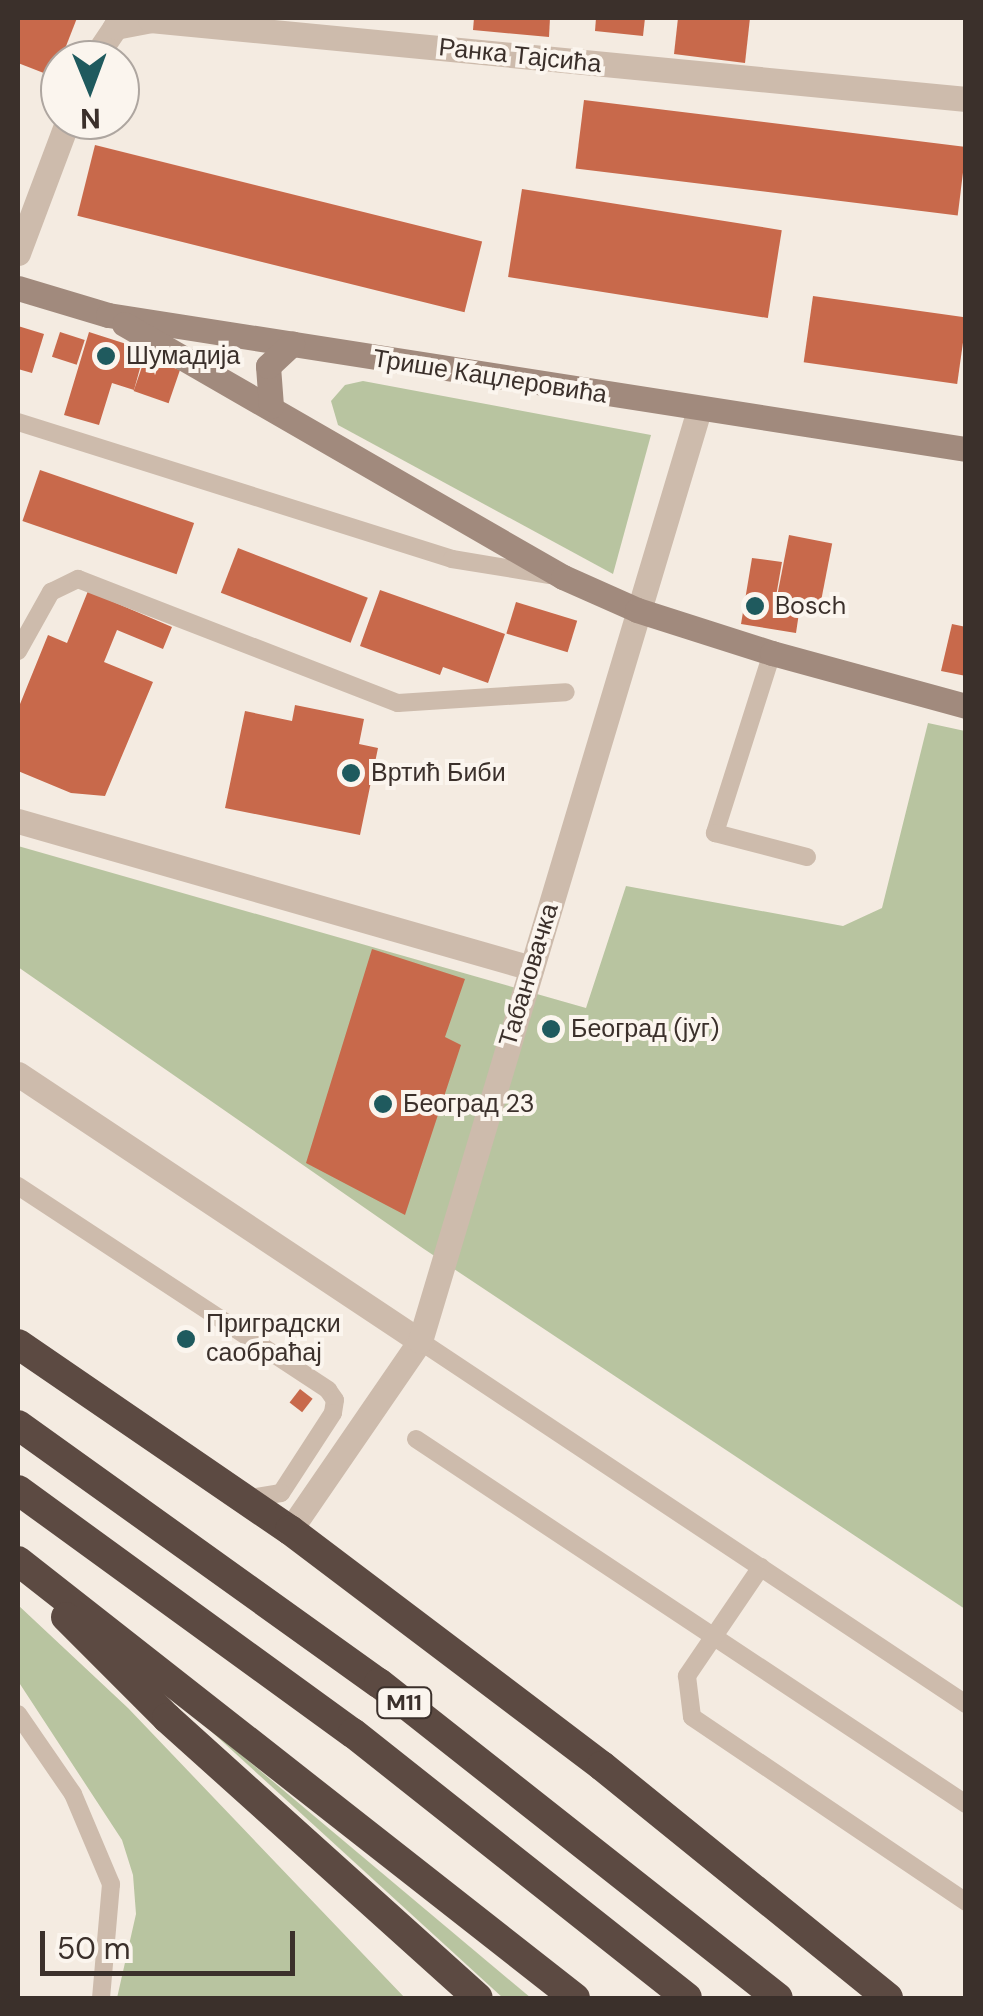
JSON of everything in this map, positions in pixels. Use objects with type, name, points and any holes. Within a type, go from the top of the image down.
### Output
[{"type":"highway","points":[[18,1344],[290,1530],[602,1766],[888,1998]]},
{"type":"highway","name":"M11","points":[[18,1425],[379,1684],[778,1998]]},
{"type":"highway","name":"M11","points":[[18,1490],[353,1733],[686,1998]]},
{"type":"highway","points":[[18,1561],[575,1998]]},
{"type":"highway","points":[[18,1569],[167,1718],[478,1998]]},
{"type":"street","name":"Ранка Тајсића","points":[[106,40],[115,28],[150,20],[966,99]]},
{"type":"street","points":[[18,253],[60,140]]},
{"type":"street","name":"Трише Кацлеровића","points":[[18,288],[108,316],[966,449]]},
{"type":"street","points":[[108,316],[271,406],[562,577],[637,610],[772,653],[966,706]]},
{"type":"street","points":[[271,406],[268,366],[292,344]]},
{"type":"street","name":"Табановачка","points":[[290,1530],[420,1341],[699,410]]},
{"type":"street","points":[[18,821],[531,968]]},
{"type":"street","points":[[18,1074],[420,1341]]},
{"type":"lane","points":[[18,422],[452,560],[562,577]]},
{"type":"lane","points":[[18,651],[51,592],[78,579],[398,703],[566,692]]},
{"type":"lane","points":[[772,653],[715,832],[807,857]]},
{"type":"lane","points":[[18,1186],[328,1390],[335,1400],[333,1413],[281,1493],[267,1500],[244,1498]]},
{"type":"lane","points":[[420,1341],[966,1704]]},
{"type":"lane","points":[[416,1438],[966,1804]]},
{"type":"lane","points":[[761,1567],[687,1676],[692,1717],[966,1902]]},
{"type":"lane","points":[[18,1714],[74,1794],[110,1884],[101,1998]]},
{"type":"green space","points":[[363,381],[651,435],[613,574],[338,425],[331,401],[345,385]]},
{"type":"green space","points":[[928,723],[965,731],[965,1609],[424,1249],[18,967],[18,846],[586,1008],[626,886],[843,926],[882,908]]},
{"type":"green space","points":[[18,1605],[128,1708],[405,1998],[117,1998],[136,1914],[133,1875],[122,1840],[18,1681]]},
{"type":"green space","points":[[189,1711],[531,1998],[503,1998]]},
{"type":"building","points":[[18,18],[77,18],[68,40],[40,40],[40,72],[18,63]]},
{"type":"building","points":[[474,18],[550,18],[549,37],[473,30]]},
{"type":"building","points":[[596,18],[645,18],[643,36],[595,31]]},
{"type":"building","points":[[678,18],[750,18],[745,63],[674,54]]},
{"type":"building","points":[[584,100],[966,147],[958,215],[576,168]]},
{"type":"building","points":[[95,145],[482,242],[464,312],[77,216]]},
{"type":"building","points":[[522,189],[782,230],[768,318],[508,277]]},
{"type":"building","points":[[813,296],[966,318],[957,384],[804,362]]},
{"type":"building","points":[[18,326],[44,334],[32,373],[18,369]]},
{"type":"building","points":[[60,332],[85,340],[77,365],[52,357]]},
{"type":"building","points":[[89,332],[145,350],[134,390],[112,383],[99,425],[64,415]]},
{"type":"building","points":[[145,358],[180,370],[169,403],[134,391]]},
{"type":"building","points":[[40,470],[194,523],[177,574],[22,521]]},
{"type":"building","points":[[789,535],[832,543],[820,608],[776,600]]},
{"type":"building","points":[[238,548],[368,598],[351,643],[221,593]]},
{"type":"building","points":[[752,558],[782,562],[775,602],[800,606],[796,633],[741,624]]},
{"type":"building","points":[[380,590],[505,634],[488,683],[443,667],[440,675],[360,646]]},
{"type":"building","points":[[88,591],[172,627],[163,649],[117,630],[104,662],[153,682],[105,796],[71,793],[18,771],[18,709],[48,635],[67,643]]},
{"type":"building","points":[[516,602],[577,621],[568,652],[506,634]]},
{"type":"building","points":[[952,624],[966,627],[966,676],[941,671]]},
{"type":"building","points":[[295,705],[364,719],[359,744],[378,748],[360,835],[225,808],[245,711],[292,721]]},
{"type":"building","name":"Београд 23","points":[[372,949],[465,979],[445,1037],[461,1045],[405,1215],[306,1163]]},
{"type":"building","points":[[300,1389],[313,1399],[302,1412],[290,1402]]},
{"type":"place","name":"Шумадија","points":[[106,356]]},
{"type":"place","name":"Bosch","points":[[755,606]]},
{"type":"place","name":"Вртић Биби","points":[[351,773]]},
{"type":"place","name":"Београд (југ)","points":[[551,1029]]},
{"type":"place","name":"Београд 23","points":[[383,1104]]},
{"type":"place","name":"Приградски саобраћај","points":[[186,1339]]}]
